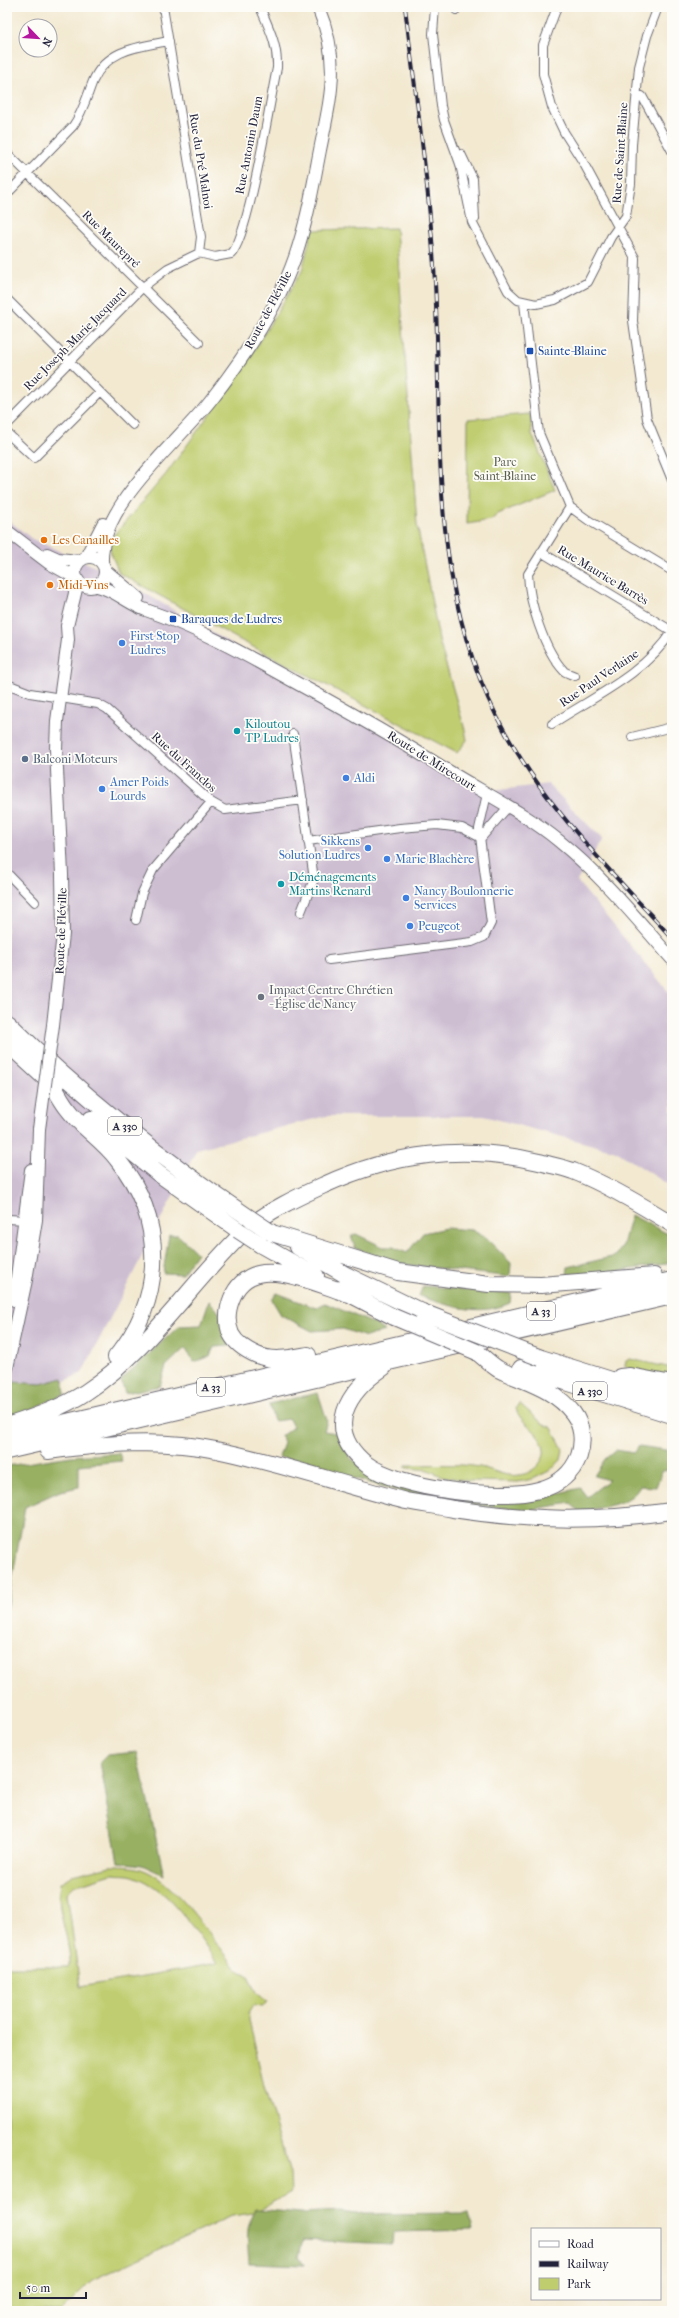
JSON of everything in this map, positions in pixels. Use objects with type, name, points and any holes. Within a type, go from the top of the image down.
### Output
[{"type":"highway","name":"A 330","points":[[7,1022],[134,1134],[178,1169],[272,1233],[344,1274],[422,1312],[541,1358],[604,1379],[672,1399]]},
{"type":"highway","name":"A 330","points":[[7,1043],[53,1086],[123,1146],[238,1230],[349,1294],[394,1317],[476,1352],[504,1366],[672,1415]]},
{"type":"highway","points":[[53,1086],[68,1110],[117,1158],[126,1171],[140,1195],[152,1238],[153,1273],[145,1312],[126,1346],[85,1393]]},
{"type":"highway","points":[[8,1443],[55,1409],[85,1393],[119,1367],[162,1324],[218,1258],[249,1228],[296,1198],[358,1170],[407,1158],[450,1152],[510,1155],[571,1170],[630,1198],[672,1224]]},
{"type":"highway","points":[[272,1233],[398,1272],[489,1284],[541,1285],[672,1275]]},
{"type":"highway","points":[[349,1294],[294,1277],[257,1274],[239,1286],[230,1301],[228,1318],[232,1335],[242,1346],[258,1356],[278,1360],[411,1341]]},
{"type":"highway","name":"A 33","points":[[8,1443],[411,1341],[672,1280]]},
{"type":"highway","name":"A 33","points":[[8,1443],[392,1362],[672,1296]]},
{"type":"highway","points":[[590,1316],[622,1315],[672,1306]]},
{"type":"highway","points":[[392,1362],[362,1382],[352,1393],[343,1416],[347,1440],[366,1464],[391,1476],[435,1487],[485,1494],[519,1493],[541,1490],[556,1483],[572,1469],[582,1445],[580,1428],[568,1407],[551,1394],[504,1366]]},
{"type":"highway","points":[[604,1379],[630,1376],[672,1384]]},
{"type":"highway","points":[[8,1443],[36,1452],[113,1443],[157,1443],[214,1450],[309,1473],[408,1501],[506,1517],[573,1520],[672,1511]]},
{"type":"street","name":"Rue du Pré Malnoi","points":[[163,7],[201,237],[200,253]]},
{"type":"street","name":"Rue Antonin Daum","points":[[200,253],[215,257],[231,254],[238,245],[248,211],[277,68],[275,39],[260,7]]},
{"type":"street","name":"Route de Fléville","points":[[83,559],[102,525],[122,504],[221,386],[263,324],[288,276],[308,211],[333,77],[331,46],[318,7]]},
{"type":"street","points":[[435,7],[433,34],[441,106],[448,134],[456,149],[472,222],[508,290],[524,303],[539,433],[570,507],[588,520],[672,571]]},
{"type":"street","points":[[557,7],[543,45],[541,60],[545,81],[552,107],[564,132],[635,258],[633,321],[647,419],[672,480]]},
{"type":"street","name":"Rue de Saint-Blaine","points":[[524,303],[547,303],[587,284],[618,227],[626,216],[629,208],[636,94],[642,52],[658,7]]},
{"type":"street","points":[[7,194],[74,126],[81,115],[100,68],[111,58],[130,48],[169,41]]},
{"type":"street","points":[[636,94],[642,96],[672,151]]},
{"type":"street","name":"Rue Maurepré","points":[[7,153],[199,343]]},
{"type":"street","points":[[143,288],[168,268],[200,253]]},
{"type":"street","name":"Rue Joseph-Marie Jacquard","points":[[7,425],[143,288]]},
{"type":"street","points":[[7,299],[133,425]]},
{"type":"street","points":[[7,433],[34,458],[100,392]]},
{"type":"street","name":"Route de Fléville","points":[[104,566],[104,538],[122,504]]},
{"type":"street","points":[[570,507],[528,574],[528,583],[541,634],[564,671],[575,676]]},
{"type":"street","points":[[7,531],[23,542],[58,559],[97,558],[104,566],[102,582],[94,586],[82,585],[77,579],[49,563],[32,551],[23,542]]},
{"type":"street","name":"Rue Maurice Barrès","points":[[541,552],[672,631]]},
{"type":"street","points":[[77,579],[75,572],[83,559]]},
{"type":"street","name":"Route de Mirecourt","points":[[104,566],[115,581],[156,612],[214,639],[375,726],[508,807],[557,839],[608,886],[672,959]]},
{"type":"street","name":"Route de Fléville","points":[[68,640],[67,626],[77,579]]},
{"type":"street","name":"Route de Fléville","points":[[7,1368],[16,1288],[38,1172],[37,1143],[54,1025],[63,934],[62,874],[56,749],[59,698],[68,640],[83,601],[94,586]]},
{"type":"street","name":"Route de Mirecourt","points":[[94,586],[110,590],[147,610],[156,612]]},
{"type":"street","name":"Rue Paul Verlaine","points":[[552,724],[638,668],[654,653],[672,631]]},
{"type":"street","name":"Rue du Franclos","points":[[7,684],[23,691],[98,704],[107,709],[211,802],[225,810],[303,800]]},
{"type":"street","points":[[632,737],[672,727]]},
{"type":"street","points":[[292,734],[314,879],[301,912]]},
{"type":"street","points":[[329,960],[472,942],[484,937],[491,923],[480,821],[487,794]]},
{"type":"street","points":[[136,920],[142,893],[153,870],[211,802]]},
{"type":"street","points":[[481,838],[508,807]]},
{"type":"street","points":[[308,841],[400,828],[418,828],[437,825],[456,827],[470,831],[481,838]]},
{"type":"street","points":[[7,873],[35,902]]},
{"type":"street","points":[[7,1219],[30,1220]]},
{"type":"shaded area","points":[[7,519],[32,539],[114,575],[483,792],[548,784],[602,839],[577,881],[672,996],[672,1187],[616,1151],[484,1116],[326,1116],[197,1149],[82,1373],[7,1408]]},
{"type":"green space","points":[[396,228],[417,525],[440,644],[467,740],[457,753],[238,639],[119,573],[111,553],[109,541],[166,474],[244,367],[302,271],[312,230]]},
{"type":"green space","name":"Parc Saint-Blaine","points":[[530,414],[532,434],[555,490],[498,514],[491,520],[467,524],[468,419]]},
{"type":"green space","points":[[631,1215],[672,1236],[672,1263],[599,1274],[567,1275],[568,1267],[616,1256],[623,1245]]},
{"type":"green space","points":[[446,1228],[472,1230],[486,1238],[511,1263],[510,1277],[395,1263],[355,1248],[351,1236],[356,1234],[383,1247],[393,1247],[407,1253],[423,1233]]},
{"type":"green space","points":[[169,1235],[178,1235],[197,1253],[182,1274],[163,1273]]},
{"type":"green space","points":[[423,1286],[511,1293],[510,1303],[498,1307],[476,1310],[453,1306],[419,1296]]},
{"type":"green space","points":[[277,1293],[316,1308],[325,1303],[377,1325],[385,1331],[366,1337],[343,1329],[312,1331],[281,1315],[272,1300]]},
{"type":"green space","points":[[209,1301],[224,1321],[229,1346],[214,1347],[210,1356],[194,1362],[185,1348],[166,1366],[160,1386],[125,1393],[121,1380],[179,1326],[201,1325]]},
{"type":"green space","points":[[630,1359],[672,1368],[672,1377],[633,1371],[625,1366],[626,1361]]},
{"type":"green space","points":[[63,1378],[65,1394],[20,1414],[7,1417],[13,1382],[41,1384]]},
{"type":"green space","points":[[318,1393],[327,1420],[324,1431],[336,1433],[352,1460],[490,1502],[526,1501],[580,1488],[587,1497],[609,1480],[594,1476],[605,1459],[616,1450],[633,1453],[639,1446],[672,1451],[672,1470],[662,1471],[656,1487],[640,1486],[636,1493],[622,1502],[579,1512],[571,1503],[528,1510],[438,1502],[279,1457],[284,1443],[281,1436],[293,1427],[289,1419],[274,1421],[269,1404]]},
{"type":"green space","points":[[519,1403],[542,1423],[552,1428],[563,1449],[561,1460],[549,1471],[533,1479],[518,1482],[469,1481],[442,1476],[428,1470],[406,1468],[406,1465],[443,1464],[486,1468],[507,1475],[528,1473],[541,1461],[544,1450],[538,1436],[518,1413],[516,1408]]},
{"type":"green space","points":[[119,1453],[122,1461],[79,1465],[79,1487],[60,1491],[25,1507],[7,1609],[7,1466],[71,1456]]},
{"type":"green space","points":[[137,1752],[164,1875],[142,1865],[118,1862],[100,1762],[107,1755]]},
{"type":"green space","points":[[110,1866],[119,1866],[142,1869],[158,1878],[182,1900],[236,1968],[248,1977],[257,1994],[267,2001],[263,2007],[253,2006],[248,2015],[264,2087],[290,2174],[291,2192],[253,2213],[232,2216],[92,2280],[61,2311],[7,2311],[7,1967],[70,1967],[70,1956],[61,1914],[59,1894],[60,1883],[72,1875]],"holes":[[[112,1874],[133,1876],[147,1882],[160,1891],[182,1913],[218,1963],[80,1987],[67,1893],[74,1886]]]},
{"type":"green space","points":[[256,2209],[301,2213],[341,2211],[364,2214],[469,2213],[473,2230],[394,2232],[393,2244],[303,2240],[299,2257],[304,2265],[249,2263],[248,2228],[252,2215]]},
{"type":"railway","points":[[405,7],[433,248],[443,504],[449,558],[459,612],[475,665],[497,717],[514,748],[534,778],[577,834],[672,938]]},
{"type":"place","name":"Sainte-Blaine","points":[[530,351]]},
{"type":"place","name":"Les Canailles","points":[[44,540]]},
{"type":"place","name":"Midi-Vins","points":[[50,585]]},
{"type":"place","name":"Baraques de Ludres","points":[[173,619]]},
{"type":"place","name":"First Stop Ludres","points":[[122,643]]},
{"type":"place","name":"Kiloutou TP Ludres","points":[[237,731]]},
{"type":"place","name":"Balconi Moteurs","points":[[25,759]]},
{"type":"place","name":"Aldi","points":[[346,778]]},
{"type":"place","name":"Amer Poids Lourds","points":[[102,789]]},
{"type":"place","name":"Sikkens Solution Ludres","points":[[368,848]]},
{"type":"place","name":"Marie Blachère","points":[[387,859]]},
{"type":"place","name":"Déménagements Martins Renard","points":[[281,884]]},
{"type":"place","name":"Nancy Boulonnerie Services","points":[[406,898]]},
{"type":"place","name":"Peugeot","points":[[410,926]]},
{"type":"place","name":"Impact Centre Chrétien - Église de Nancy","points":[[261,997]]}]
